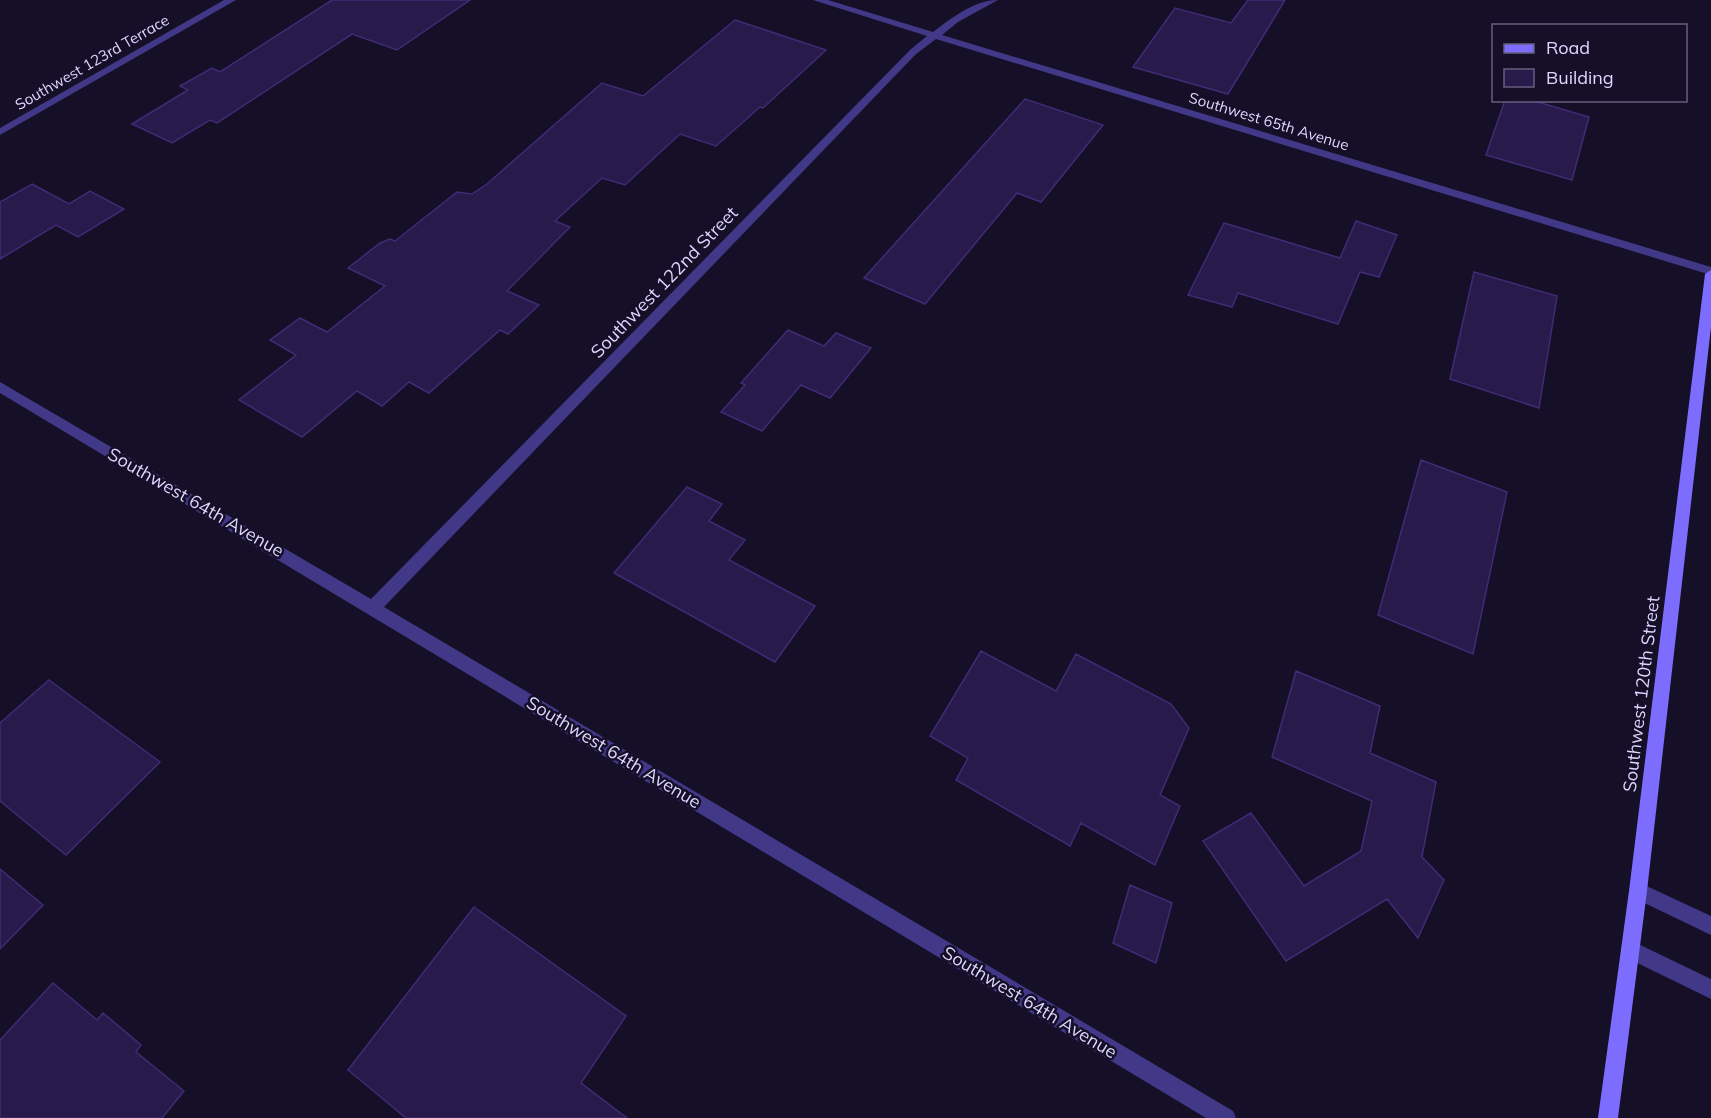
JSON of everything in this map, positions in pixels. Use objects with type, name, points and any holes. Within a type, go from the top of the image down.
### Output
[{"type":"street","name":"Southwest 123rd Terrace","points":[[0,132],[231,0]]},
{"type":"street","name":"Southwest 65th Avenue","points":[[818,0],[1711,272]]},
{"type":"street","name":"Southwest 122nd Street","points":[[374,607],[871,94],[935,35],[955,20],[993,0]]},
{"type":"street","name":"Southwest 120th Street","points":[[1608,1118],[1638,891],[1711,272]]},
{"type":"street","name":"Southwest 64th Avenue","points":[[0,387],[374,607],[872,908],[1226,1118]]},
{"type":"street","points":[[1638,891],[1711,926]]},
{"type":"street","points":[[1630,949],[1711,989]]},
{"type":"building","points":[[332,0],[470,0],[397,50],[352,34],[217,123],[210,120],[172,143],[132,124],[188,90],[180,86],[212,68],[220,72]]},
{"type":"building","points":[[1248,0],[1285,0],[1228,94],[1133,67],[1175,8],[1231,23]]},
{"type":"building","points":[[735,20],[826,50],[763,108],[760,107],[716,146],[680,134],[625,185],[602,178],[555,221],[570,227],[507,291],[539,305],[508,334],[500,330],[429,393],[409,382],[382,406],[357,391],[302,437],[239,400],[296,355],[270,340],[300,318],[327,332],[385,286],[348,268],[380,243],[390,239],[395,241],[457,192],[472,194],[487,184],[602,83],[643,96]]},
{"type":"building","points":[[1025,99],[1103,125],[1041,202],[1017,193],[925,304],[864,278]]},
{"type":"building","points":[[1504,102],[1538,102],[1589,117],[1572,180],[1486,155]]},
{"type":"building","points":[[32,184],[69,204],[90,191],[124,209],[78,237],[56,225],[0,259],[0,202]]},
{"type":"building","points":[[1356,221],[1397,235],[1379,277],[1360,272],[1338,324],[1238,293],[1232,307],[1188,295],[1224,223],[1340,258]]},
{"type":"building","points":[[1474,272],[1557,296],[1539,408],[1450,379]]},
{"type":"building","points":[[788,330],[824,346],[836,333],[871,348],[830,398],[801,385],[762,431],[721,412],[745,385],[741,383]]},
{"type":"building","points":[[1421,460],[1507,492],[1473,654],[1378,615]]},
{"type":"building","points":[[687,487],[722,504],[709,521],[745,540],[729,560],[815,606],[775,662],[614,573]]},
{"type":"building","points":[[981,651],[1056,691],[1076,654],[1171,704],[1189,728],[1160,795],[1180,806],[1155,865],[1081,823],[1070,846],[956,780],[968,758],[930,736]]},
{"type":"building","points":[[1296,671],[1380,706],[1370,753],[1436,782],[1422,857],[1444,880],[1418,938],[1387,899],[1286,961],[1203,841],[1251,813],[1304,886],[1361,851],[1372,801],[1272,757]]},
{"type":"building","points":[[49,680],[160,762],[66,855],[0,801],[0,723]]},
{"type":"building","points":[[0,869],[43,905],[0,949]]},
{"type":"building","points":[[1130,885],[1172,903],[1156,963],[1113,943]]},
{"type":"building","points":[[474,907],[626,1016],[581,1083],[627,1118],[406,1118],[348,1070]]},
{"type":"building","points":[[53,983],[97,1020],[103,1013],[141,1045],[136,1052],[184,1091],[162,1118],[0,1118],[0,1040]]}]
